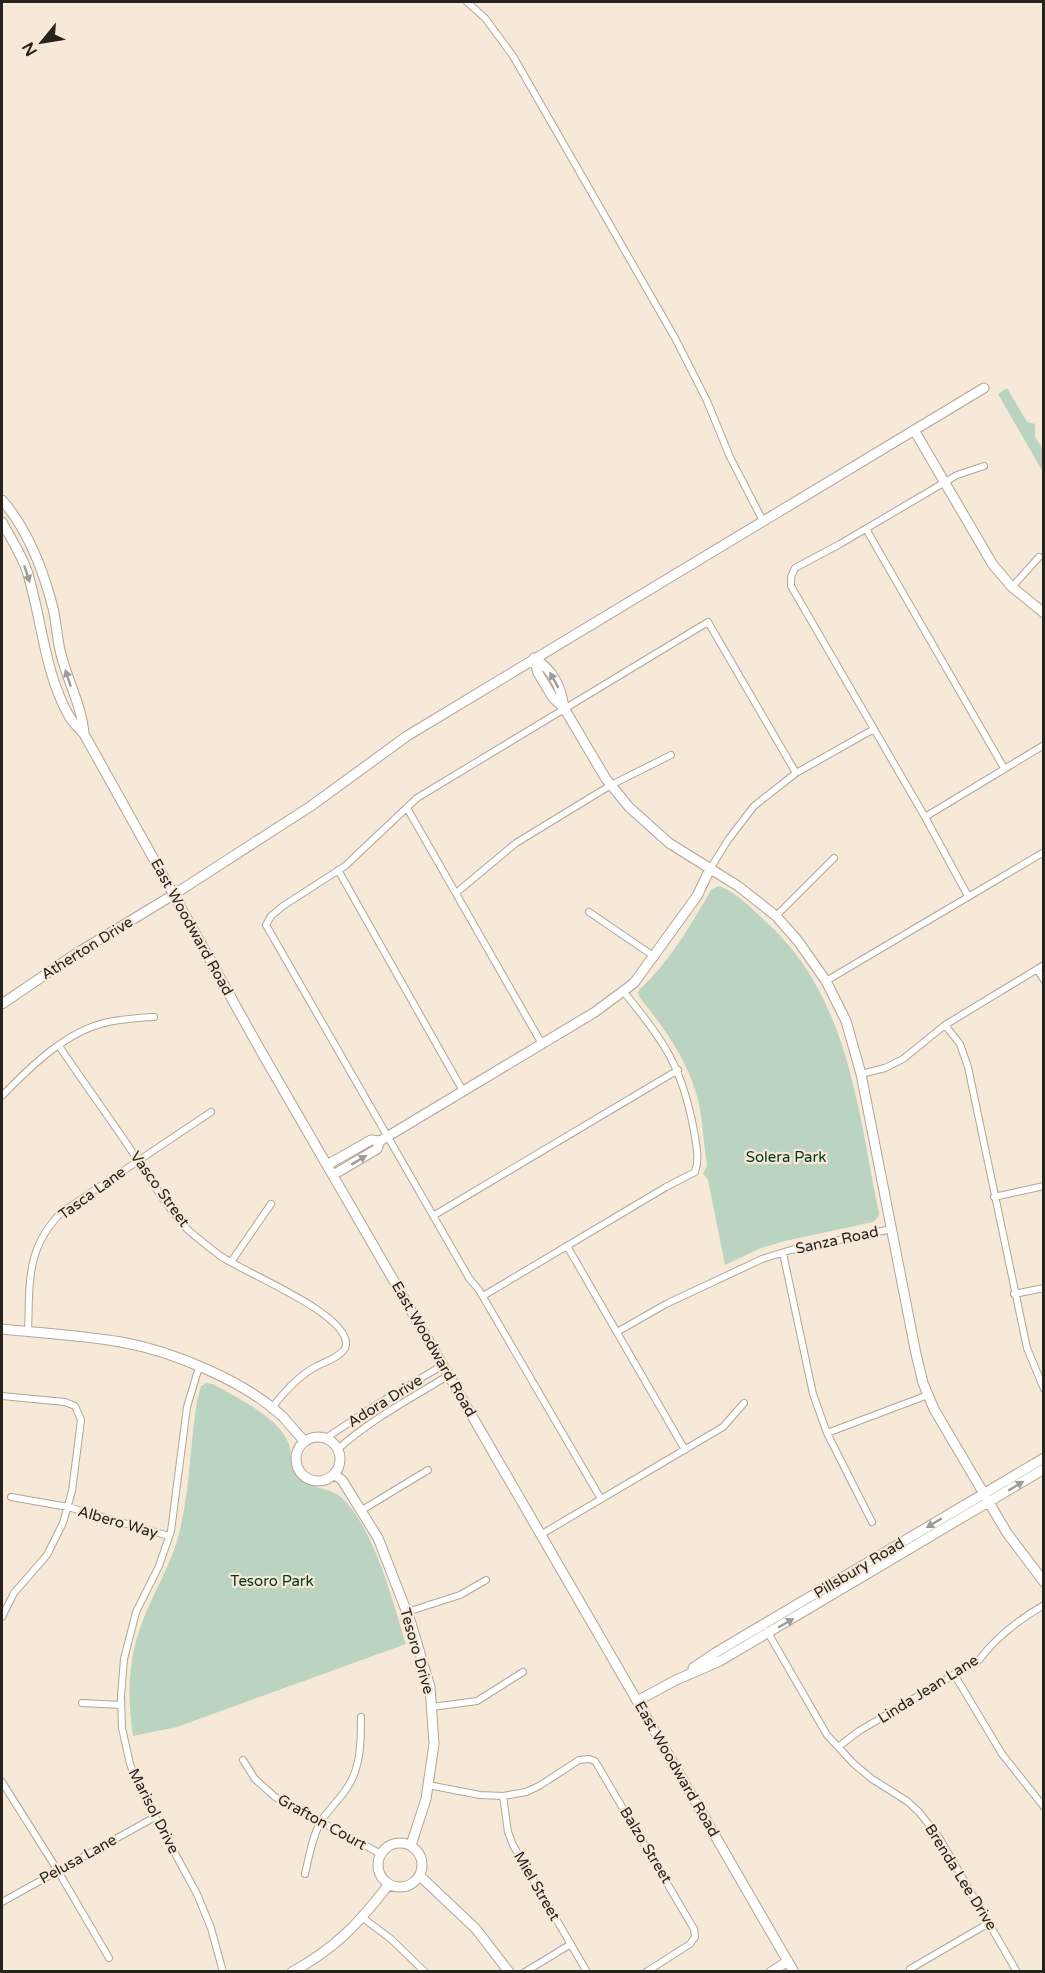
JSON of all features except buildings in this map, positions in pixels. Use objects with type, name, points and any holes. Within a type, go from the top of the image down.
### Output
[{"type":"street","points":[[467,2],[485,18],[513,56],[669,328],[707,401],[730,457],[763,521]]},
{"type":"street","name":"Atherton Drive","points":[[2,1004],[77,953],[173,895],[311,806],[407,736],[984,387]]},
{"type":"street","points":[[914,430],[993,565],[1012,587],[1044,613]]},
{"type":"street","points":[[968,896],[925,817],[791,586],[790,577],[795,568],[944,482],[984,466]]},
{"type":"street","name":"East Woodward Road","points":[[2,500],[12,512],[39,561],[53,609],[61,657],[82,714],[84,734]]},
{"type":"street","name":"East Woodward Road","points":[[2,522],[26,568],[58,691],[70,718],[84,734],[327,1165],[794,1971]]},
{"type":"street","points":[[866,529],[1004,768]]},
{"type":"street","points":[[1012,587],[1039,557]]},
{"type":"street","points":[[601,1500],[483,1296],[469,1278],[433,1216],[383,1139],[266,926],[271,916],[338,870],[417,798],[708,622],[796,773]]},
{"type":"street","points":[[534,658],[547,666],[562,693],[564,708],[611,785],[629,807],[669,843],[738,886],[776,916],[798,941],[826,981],[846,1021],[861,1074],[916,1354],[928,1395],[1007,1533],[1044,1582]]},
{"type":"street","points":[[333,1175],[376,1149],[383,1139],[595,1012],[634,983],[697,896],[728,840],[754,806],[796,773],[874,729]]},
{"type":"street","points":[[925,817],[1044,744]]},
{"type":"street","points":[[456,893],[516,843],[611,785],[671,755]]},
{"type":"street","points":[[406,808],[542,1044]]},
{"type":"street","points":[[826,981],[1044,852]]},
{"type":"street","points":[[776,916],[834,858]]},
{"type":"street","points":[[338,870],[463,1091]]},
{"type":"street","points":[[589,912],[655,957]]},
{"type":"street","points":[[861,1074],[885,1068],[903,1059],[945,1025],[1044,965]]},
{"type":"street","points":[[1037,969],[1044,980]]},
{"type":"street","points":[[483,1296],[695,1172],[698,1162],[696,1140],[689,1103],[678,1070],[654,1029],[623,991]]},
{"type":"street","points":[[2,1096],[27,1071],[78,1034],[107,1022],[154,1017]]},
{"type":"street","points":[[945,1025],[960,1044],[968,1067],[1014,1294],[1027,1348],[1044,1389]]},
{"type":"street","name":"Vasco Street","points":[[59,1046],[188,1229],[222,1257],[282,1288],[331,1320],[340,1330],[346,1344],[345,1348],[336,1356],[312,1368],[287,1388],[271,1409]]},
{"type":"street","points":[[433,1216],[678,1070]]},
{"type":"street","name":"Tasca Lane","points":[[28,1332],[34,1253],[51,1223],[62,1212],[211,1112]]},
{"type":"street","points":[[327,1165],[371,1140],[383,1139]]},
{"type":"street","points":[[994,1197],[1044,1186]]},
{"type":"street","points":[[231,1262],[271,1204]]},
{"type":"street","name":"Sanza Road","points":[[617,1332],[666,1304],[762,1259],[892,1229]]},
{"type":"street","points":[[567,1246],[685,1450]]},
{"type":"street","points":[[783,1253],[813,1394],[828,1433],[872,1522]]},
{"type":"street","points":[[1014,1294],[1044,1288]]},
{"type":"street","points":[[2,1329],[123,1342],[199,1366],[246,1391],[282,1416],[304,1441]]},
{"type":"street","name":"Adora Drive","points":[[326,1438],[443,1365]]},
{"type":"street","name":"Marisol Drive","points":[[199,1366],[187,1407],[169,1536],[159,1566],[136,1612],[124,1659],[121,1705],[122,1728],[130,1764],[140,1790],[197,1894],[211,1928],[223,1971]]},
{"type":"street","name":"Adora Drive","points":[[338,1449],[384,1415],[449,1375]]},
{"type":"street","points":[[828,1433],[928,1395]]},
{"type":"street","points":[[2,1396],[65,1402],[75,1406],[80,1413],[81,1420],[68,1507],[63,1523],[47,1555],[4,1604],[2,1617]]},
{"type":"street","points":[[542,1534],[723,1427],[744,1403]]},
{"type":"street","points":[[315,1437],[326,1438],[338,1449],[340,1462],[334,1474],[321,1480],[314,1480],[302,1473],[296,1460],[297,1453],[304,1441],[315,1437]]},
{"type":"street","name":"Pillsbury Road","points":[[637,1701],[676,1680],[720,1661],[765,1629],[986,1498],[1044,1458]]},
{"type":"street","name":"Pillsbury Road","points":[[986,1498],[1044,1469]]},
{"type":"street","points":[[362,1510],[428,1470]]},
{"type":"street","name":"Tesoro Drive","points":[[334,1474],[342,1480],[378,1538],[407,1612],[425,1670],[432,1707],[434,1744],[426,1799],[411,1845]]},
{"type":"street","name":"Albero Way","points":[[11,1497],[68,1507],[169,1536]]},
{"type":"street","points":[[407,1612],[460,1595],[486,1580]]},
{"type":"street","name":"Linda Jean Lane","points":[[838,1747],[859,1731],[980,1660],[990,1645],[1005,1632],[1023,1617],[1044,1605]]},
{"type":"street","name":"Brenda Lee Drive","points":[[765,1629],[827,1735],[854,1764],[872,1779],[920,1812],[940,1839],[1017,1971]]},
{"type":"street","points":[[432,1707],[477,1701],[523,1672]]},
{"type":"street","points":[[954,1674],[1002,1754],[1044,1807]]},
{"type":"street","points":[[82,1703],[121,1705]]},
{"type":"street","points":[[305,1875],[315,1834],[321,1822],[347,1789],[356,1771],[361,1742],[361,1717]]},
{"type":"street","name":"Balzo Street","points":[[503,1796],[526,1792],[539,1786],[579,1760],[590,1759],[600,1767],[691,1920],[695,1937],[690,1944],[646,1971]]},
{"type":"street","name":"Grafton Court","points":[[243,1760],[267,1791],[381,1854]]},
{"type":"street","points":[[2,1782],[109,1958]]},
{"type":"street","points":[[428,1785],[480,1795],[503,1796]]},
{"type":"street","name":"Miel Street","points":[[503,1796],[508,1832],[513,1845],[586,1971]]},
{"type":"street","name":"Pelusa Lane","points":[[2,1902],[155,1817]]},
{"type":"street","points":[[403,1842],[411,1845],[422,1858],[423,1868],[420,1876],[406,1887],[390,1884],[383,1879],[379,1871],[378,1863],[381,1854],[394,1843],[403,1842]]},
{"type":"street","points":[[420,1876],[476,1929],[509,1971]]},
{"type":"street","points":[[292,1971],[310,1962],[339,1941],[363,1918],[390,1884]]},
{"type":"street","points":[[363,1918],[390,1939],[424,1971]]},
{"type":"street","points":[[910,1969],[989,1923]]},
{"type":"street","points":[[525,1971],[571,1944]]},
{"type":"street","points":[[771,1971],[788,1961]]},
{"type":"green space","points":[[1007,388],[1027,422],[1035,424],[1035,437],[1043,449],[1043,472],[998,394]]},
{"type":"green space","name":"Solera Park","points":[[718,886],[742,899],[762,918],[791,948],[814,981],[845,1054],[864,1133],[879,1213],[873,1222],[785,1241],[761,1248],[725,1265],[708,1180],[703,1174],[707,1166],[696,1094],[677,1050],[638,993],[679,942],[711,890]]},
{"type":"green space","name":"Tesoro Park","points":[[206,1383],[213,1384],[269,1418],[288,1442],[293,1469],[298,1477],[308,1484],[337,1494],[353,1511],[364,1528],[381,1566],[406,1644],[177,1727],[133,1736],[130,1707],[131,1665],[137,1637],[146,1612],[179,1534],[197,1401],[201,1386]]}]
